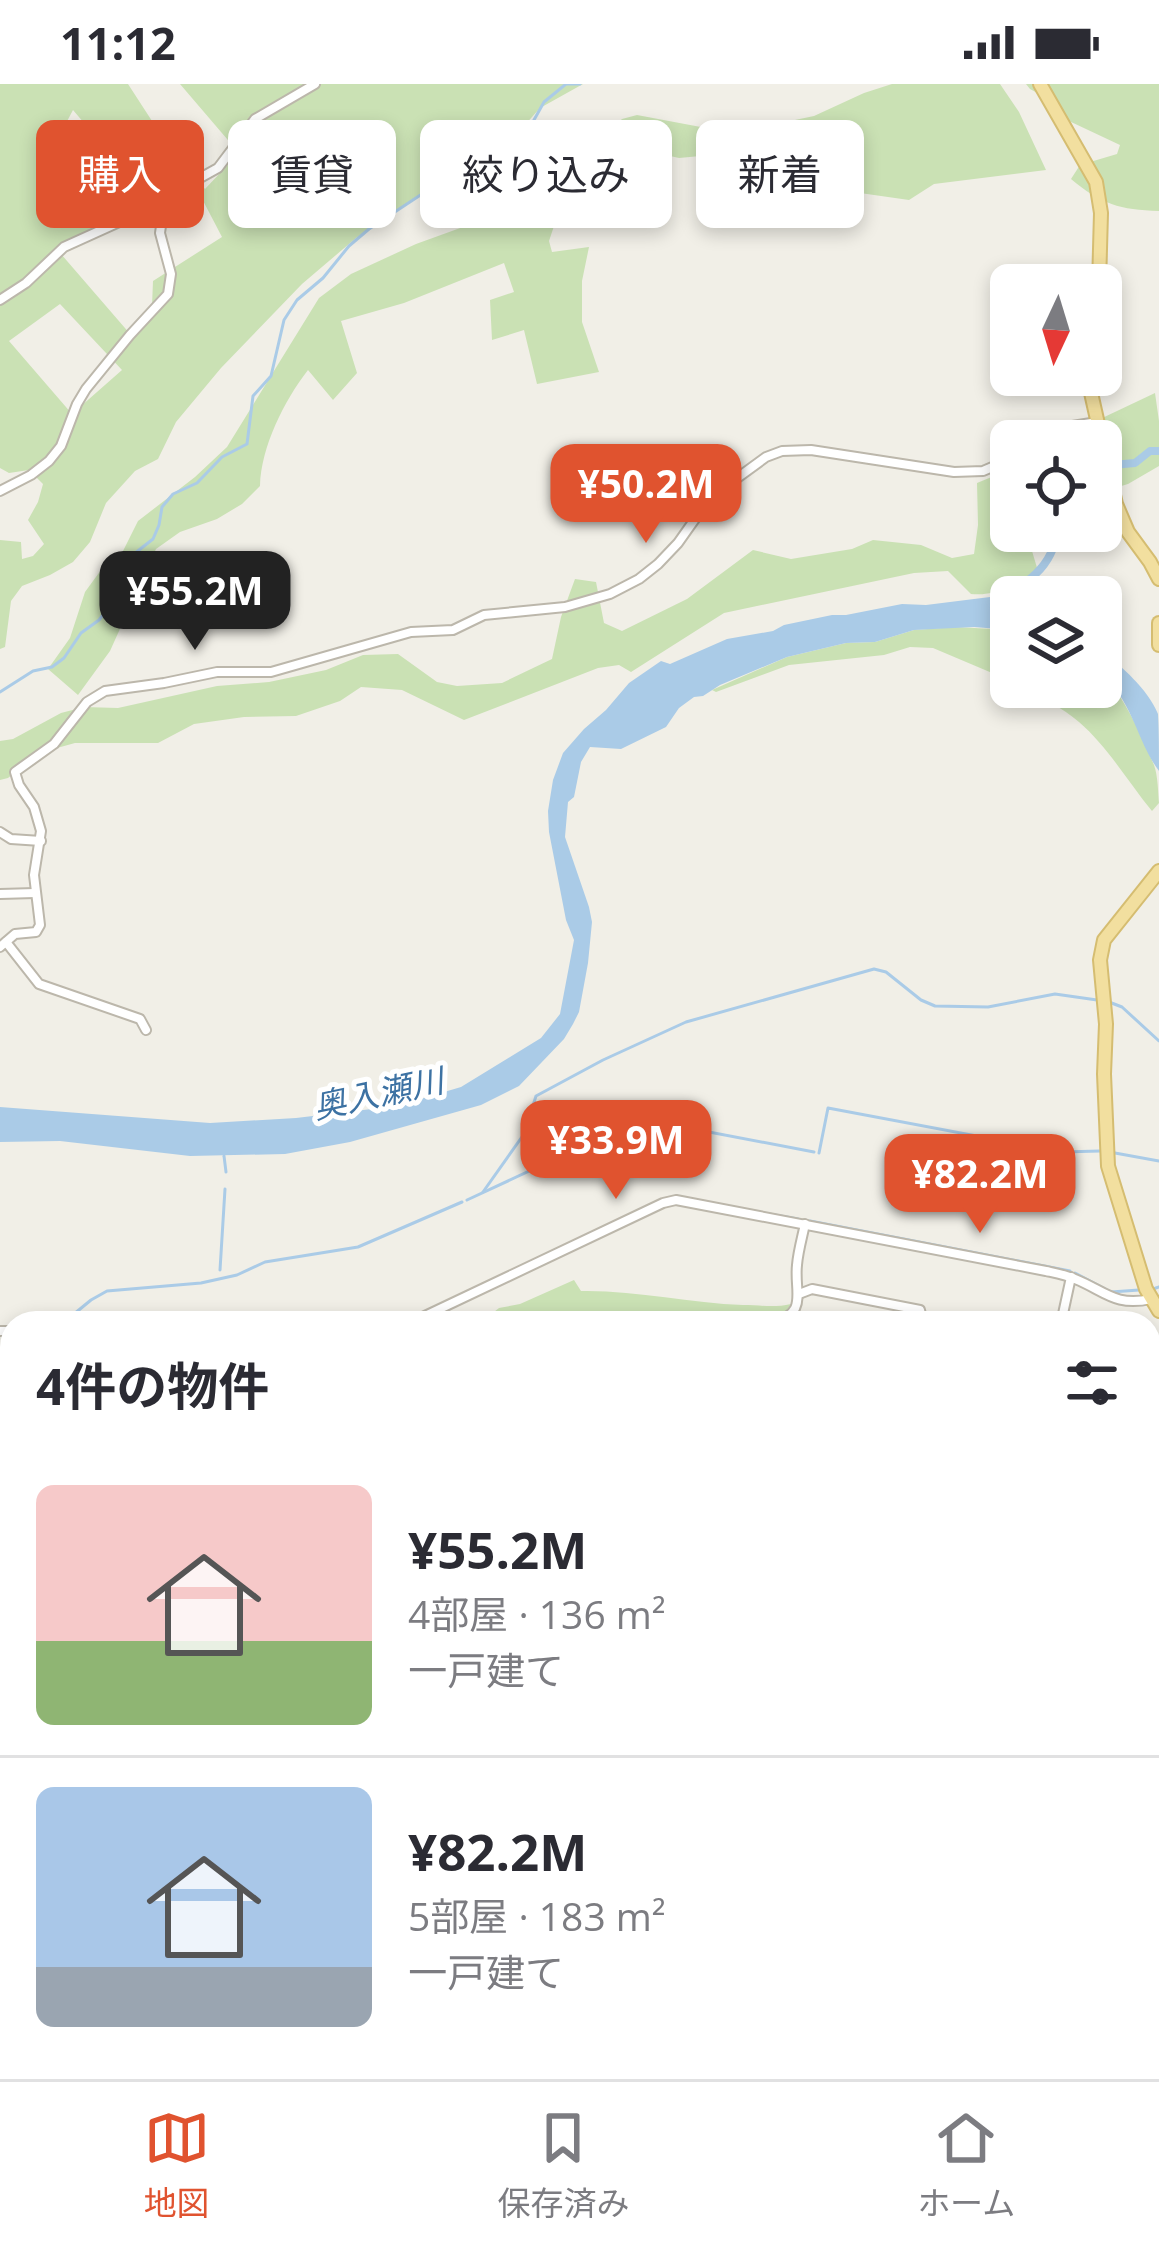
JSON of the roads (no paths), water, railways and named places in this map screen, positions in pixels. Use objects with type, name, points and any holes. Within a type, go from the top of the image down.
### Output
[{"type":"main road","points":[[1040,84],[1096,182],[1100,264]]},
{"type":"main road","points":[[1122,518],[1159,580]]},
{"type":"main road","points":[[1159,622],[1159,645]]},
{"type":"main road","points":[[1155,1305],[1108,1166],[1100,959],[1104,940],[1159,871]]},
{"type":"street","points":[[204,175],[218,168],[255,118],[315,84]]},
{"type":"street","points":[[0,300],[64,247],[108,228]]},
{"type":"street","points":[[0,491],[49,461],[62,446],[86,389],[168,294],[171,274],[160,228]]},
{"type":"street","points":[[146,1030],[140,1019],[39,983],[3,945],[12,935],[36,932],[40,925],[34,875],[40,841],[38,818],[15,772],[54,744],[87,702],[105,691],[217,671],[271,672],[412,632],[453,630],[484,615],[565,607],[610,594],[658,564],[718,492],[782,451],[811,450],[954,472],[990,468]]},
{"type":"street","points":[[0,832],[11,839],[40,841]]},
{"type":"street","points":[[0,894],[35,893]]},
{"type":"street","points":[[436,1311],[671,1201],[1071,1277],[1112,1299],[1155,1305]]},
{"type":"street","points":[[792,1311],[799,1294],[797,1263],[805,1225]]},
{"type":"street","points":[[1064,1311],[1071,1277]]},
{"type":"street","points":[[799,1294],[812,1289],[921,1311]]},
{"type":"water","points":[[990,597],[990,628],[914,630],[875,642],[846,643],[787,657],[694,697],[666,727],[621,749],[590,747],[581,762],[574,797],[568,802],[565,837],[592,922],[579,1012],[564,1039],[519,1086],[481,1105],[350,1142],[285,1154],[190,1156],[60,1141],[0,1142],[0,1107],[210,1123],[397,1106],[461,1087],[541,1038],[560,1014],[574,940],[566,920],[548,811],[563,753],[584,729],[629,683],[661,661],[670,664],[727,639],[784,625],[902,604]]},
{"type":"water","points":[[1122,668],[1158,714],[1159,771],[1151,759],[1122,699]]},
{"type":"waterway","points":[[0,692],[64,658],[81,633],[109,607],[111,572],[153,539],[162,507],[173,494],[197,483],[222,457],[247,444],[253,396],[271,376],[284,320],[297,300],[369,229],[475,159],[513,153],[544,102],[566,84],[580,84]]},
{"type":"waterway","points":[[1122,464],[1159,451]]},
{"type":"waterway","points":[[1032,576],[1051,552]]},
{"type":"waterway","points":[[483,1192],[524,1134],[536,1096],[686,1022],[874,969],[886,972],[935,1006],[988,1007],[1055,994],[1097,1000]]},
{"type":"waterway","points":[[1109,1002],[1122,1007],[1159,1041]]},
{"type":"waterway","points":[[819,1153],[828,1108],[1062,1152],[1100,1151]]},
{"type":"waterway","points":[[467,1200],[641,1119],[814,1152]]},
{"type":"waterway","points":[[1115,1153],[1159,1161]]},
{"type":"waterway","points":[[224,1156],[226,1172]]},
{"type":"waterway","points":[[220,1270],[225,1189]]},
{"type":"waterway","points":[[78,1311],[107,1291],[201,1283],[237,1275],[265,1262],[358,1247],[462,1202]]},
{"type":"waterway","points":[[740,1209],[798,1219]]},
{"type":"waterway","points":[[810,1221],[1070,1271]]},
{"type":"waterway","points":[[1075,1273],[1111,1292],[1139,1290]]},
{"type":"waterway","points":[[1153,1289],[1159,1287]]},
{"type":"water label","name":"奥入瀬川","points":[[378,1093]]}]
